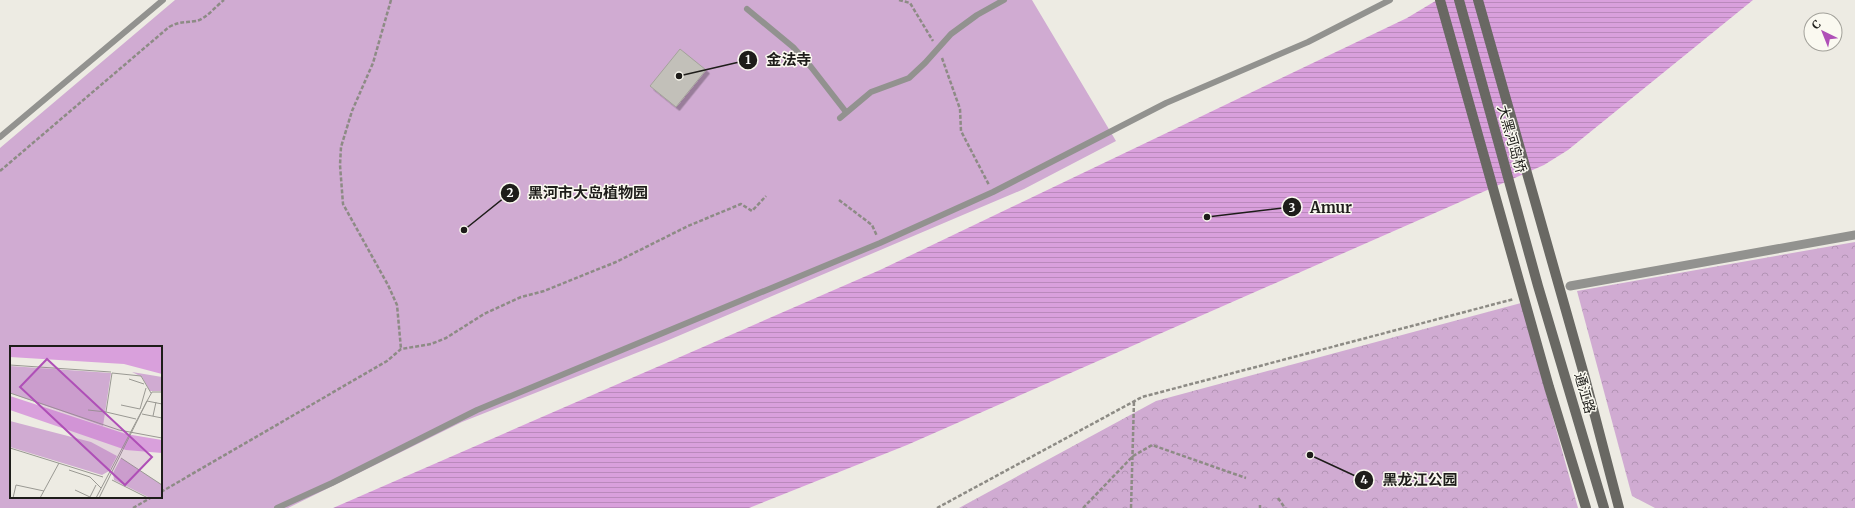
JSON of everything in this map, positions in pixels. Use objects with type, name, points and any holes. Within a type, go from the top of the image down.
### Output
[{"type":"main road","points":[[1440,0],[1586,508]]},
{"type":"main road","name":"大黑河岛桥","points":[[1459,0],[1538,286]]},
{"type":"main road","points":[[1478,0],[1618,506],[1628,508]]},
{"type":"main road","name":"通江路","points":[[1538,286],[1604,508]]},
{"type":"street","points":[[1570,286],[1855,236]]},
{"type":"lane","points":[[0,137],[163,0]]},
{"type":"lane","points":[[840,118],[871,92],[909,78],[951,34],[972,18],[1004,0]]},
{"type":"lane","points":[[277,508],[332,483],[477,410],[880,243],[993,192],[1166,103],[1308,42],[1390,0]]},
{"type":"lane","points":[[747,9],[793,47],[811,67],[846,112]]},
{"type":"path","points":[[0,171],[169,27],[183,21],[197,21],[202,19],[224,0]]},
{"type":"path","points":[[391,0],[373,63],[352,111],[341,147],[340,165],[343,204],[388,285],[397,305],[401,349]]},
{"type":"path","points":[[899,0],[910,3],[938,48],[960,109],[961,131],[993,192]]},
{"type":"path","points":[[162,491],[387,361],[401,349],[432,344],[484,314],[521,297],[544,291],[616,262],[688,226],[741,204],[752,211],[766,196]]},
{"type":"path","points":[[839,200],[872,225],[880,243]]},
{"type":"path","points":[[937,508],[1142,397],[1514,299]]},
{"type":"path","points":[[1131,508],[1134,401]]},
{"type":"path","points":[[1084,508],[1132,456],[1152,444],[1246,478]]},
{"type":"path","points":[[133,508],[150,498]]},
{"type":"path","points":[[1278,498],[1285,508]]},
{"type":"green space","points":[[175,0],[1032,0],[1116,141],[1024,189],[664,342],[462,422],[288,508],[0,508],[0,148]]},
{"type":"green space","points":[[1855,242],[1855,508],[1655,508],[1632,496],[1577,291]]},
{"type":"green space","points":[[1521,303],[1578,508],[959,508],[1156,401]]},
{"type":"shaded area","points":[[1437,0],[1753,0],[1568,150],[1544,165],[907,445],[749,508],[333,508],[880,270],[1407,18]]},
{"type":"building","points":[[680,49],[706,70],[676,107],[650,86]]},
{"type":"place","name":"金法寺","points":[[679,76]]},
{"type":"place","name":"Amur","points":[[1207,217]]},
{"type":"place","name":"黑河市大岛植物园","points":[[464,230]]},
{"type":"place","name":"黑龙江公园","points":[[1310,455]]}]
